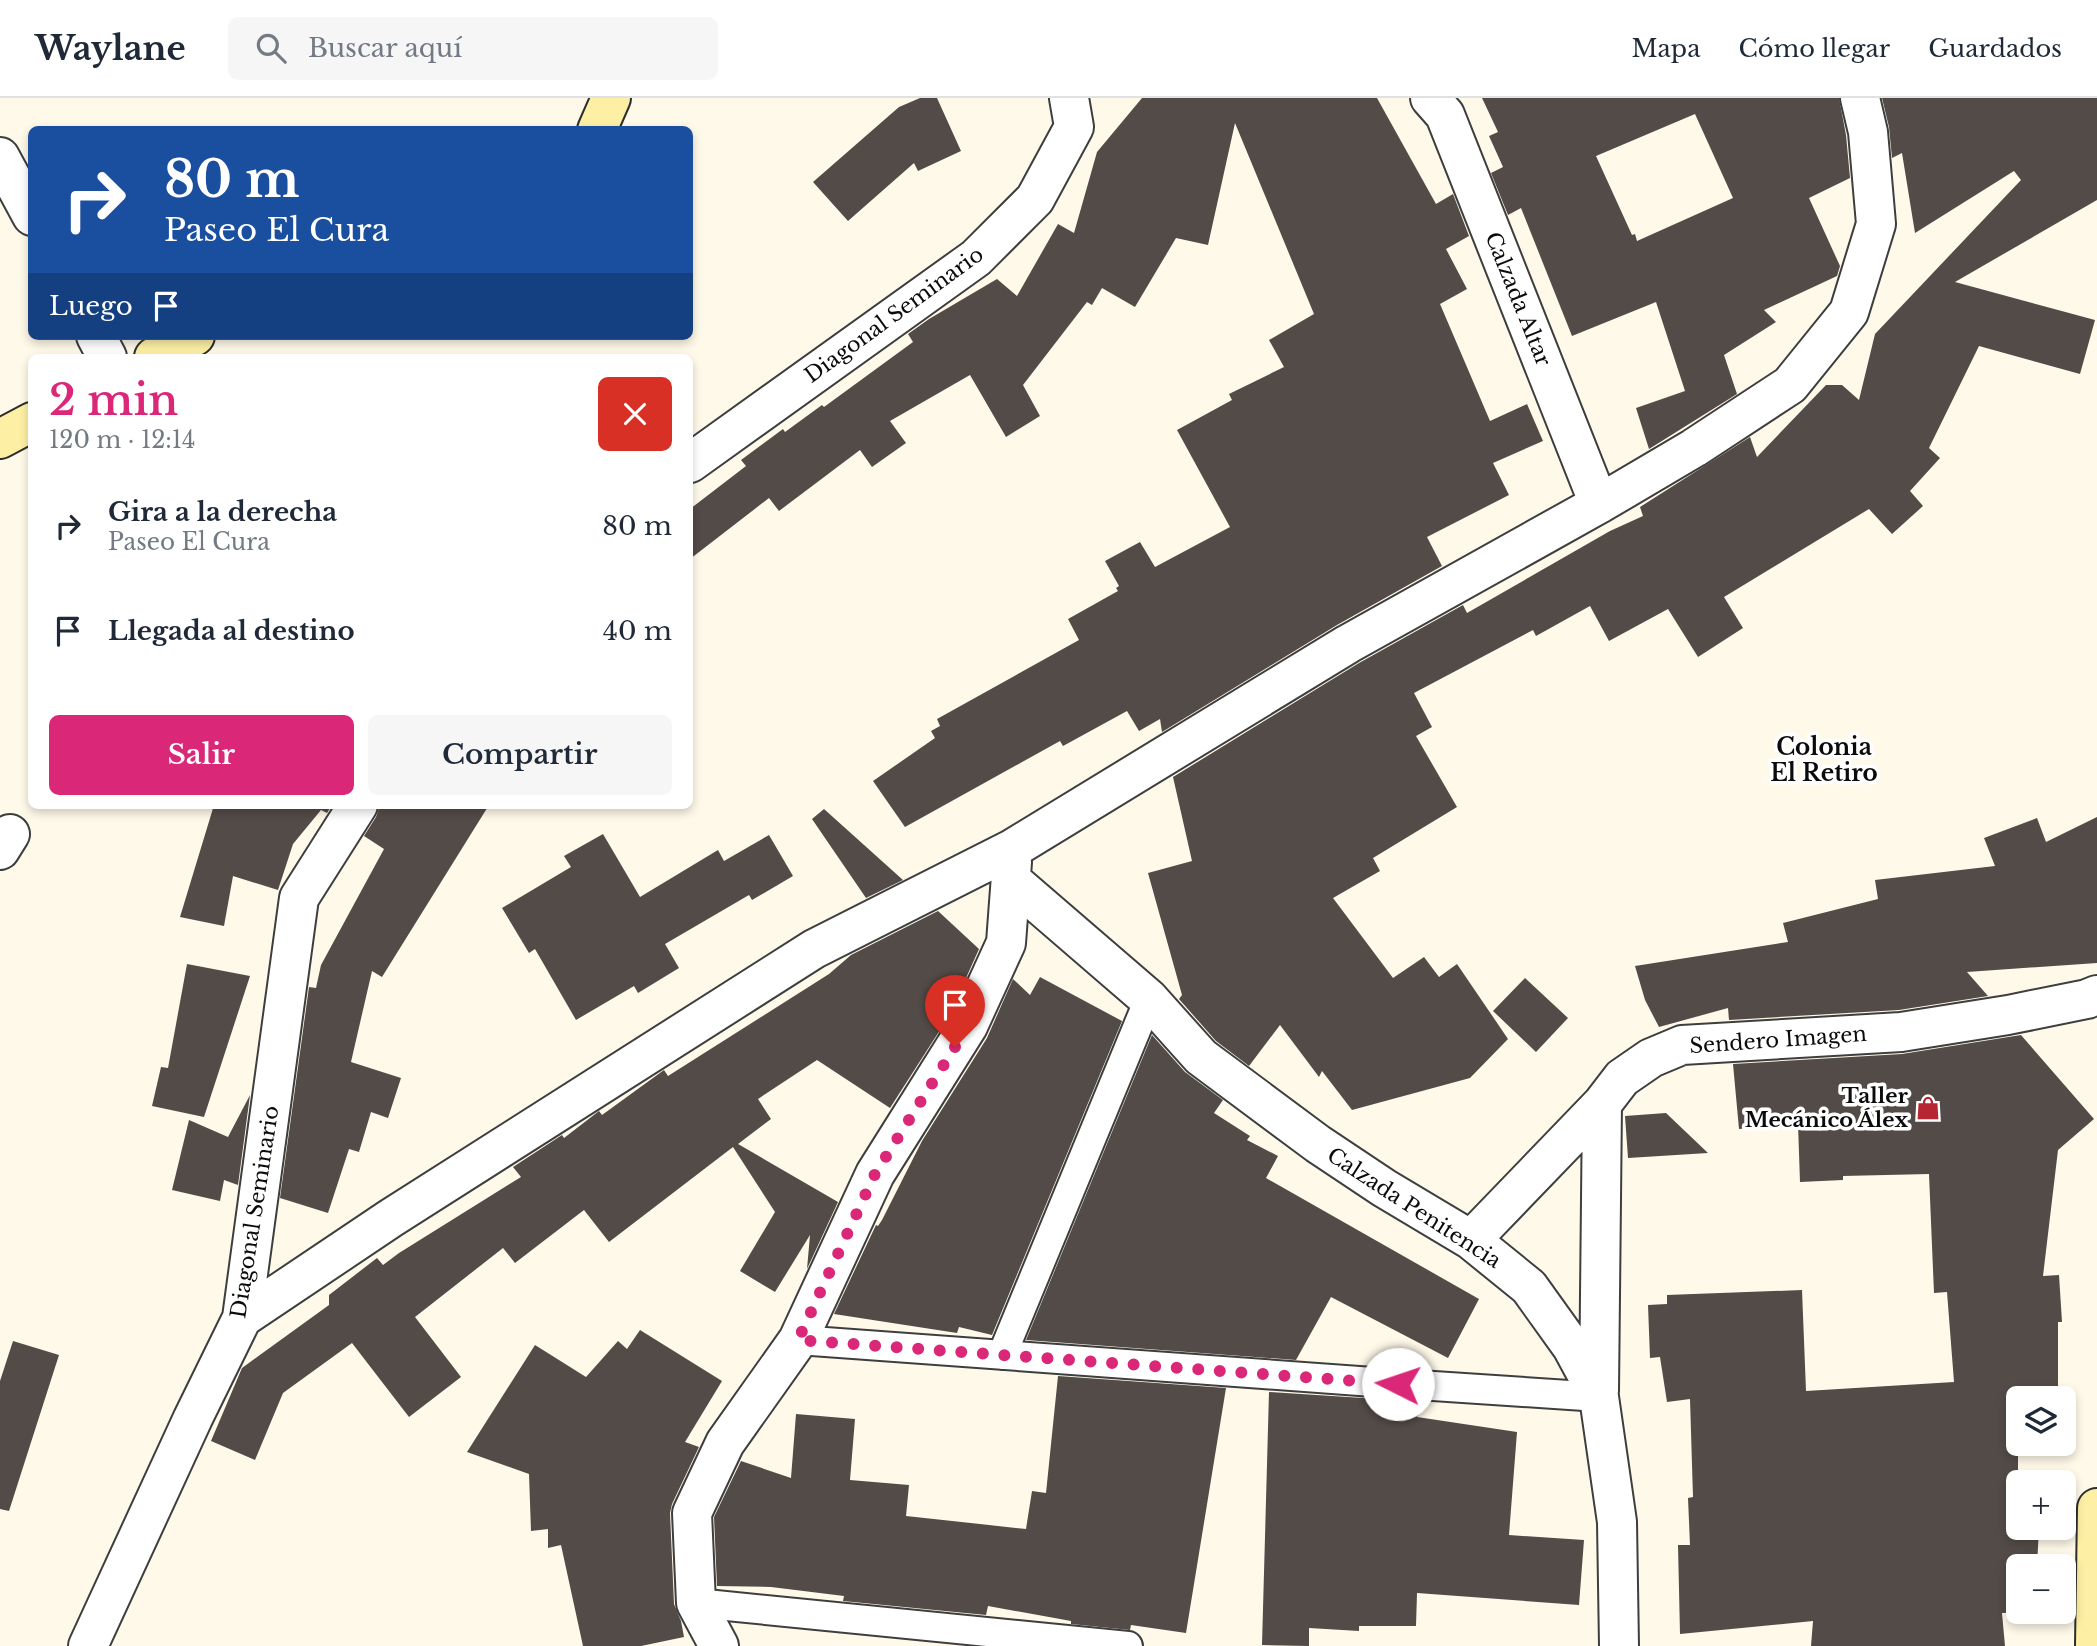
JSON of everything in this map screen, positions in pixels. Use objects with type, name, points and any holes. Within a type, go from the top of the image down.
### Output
[{"type":"street","points":[[599,126],[611,98]]},
{"type":"street","name":"Diagonal Seminario","points":[[693,461],[976,258],[1035,199],[1074,127],[1069,98]]},
{"type":"street","name":"Calzada Altar","points":[[1430,98],[1445,115],[1599,504]]},
{"type":"street","points":[[242,1318],[402,1211],[814,949],[1011,865],[1348,644],[1599,504],[1694,448],[1790,385],[1849,312],[1876,225],[1868,132],[1860,98]]},
{"type":"street","points":[[0,157],[28,209]]},
{"type":"street","points":[[160,354],[187,340]]},
{"type":"street","points":[[0,439],[28,424]]},
{"type":"street","name":"Diagonal Seminario","points":[[88,1646],[242,1318],[299,898],[355,809]]},
{"type":"street","points":[[719,1646],[696,1603],[692,1513],[725,1443],[798,1340],[875,1174],[973,1014],[1006,943],[1011,865]]},
{"type":"street","name":"Calzada Penitencia","points":[[1011,865],[1149,999],[1201,1057],[1307,1136],[1384,1188],[1471,1240],[1529,1287],[1572,1347],[1599,1397],[1617,1522],[1619,1646]]},
{"type":"street","name":"Sendero Imagen","points":[[1471,1240],[1602,1104],[1622,1078],[1651,1058],[1682,1045],[1901,1032],[2021,1012],[2097,995]]},
{"type":"street","points":[[1599,1397],[1602,1104]]},
{"type":"street","points":[[2095,1646],[2097,1508]]},
{"type":"lane","points":[[1002,1355],[1149,999]]},
{"type":"lane","points":[[798,1340],[1599,1397]]},
{"type":"lane","points":[[696,1603],[1128,1646]]},
{"type":"building","points":[[920,98],[937,98],[961,151],[918,171],[914,163],[848,221],[813,182],[899,107]]},
{"type":"building","points":[[1142,98],[1377,98],[1436,204],[1453,194],[1469,236],[1446,249],[1467,289],[1440,304],[1490,421],[1527,404],[1543,441],[1493,463],[1509,495],[1427,537],[1442,566],[1337,625],[1162,732],[1160,719],[1139,731],[1127,711],[1063,746],[1060,741],[905,827],[873,781],[935,738],[931,731],[940,726],[937,719],[1079,640],[1068,619],[1118,591],[1116,588],[1119,586],[1105,561],[1140,542],[1155,567],[1230,527],[1177,430],[1232,400],[1229,394],[1284,367],[1269,340],[1314,314],[1235,123],[1208,245],[1176,238],[1135,307],[1102,288],[1092,305],[1087,302],[1023,385],[1040,416],[1006,437],[970,375],[890,421],[906,443],[872,467],[860,450],[779,511],[769,498],[693,557],[693,507],[746,466],[741,460],[783,429],[785,432],[822,405],[824,407],[913,342],[908,334],[929,319],[997,279],[1017,296],[1058,224],[1074,233],[1097,152]]},
{"type":"building","points":[[1482,98],[1839,98],[1850,178],[1809,198],[1840,266],[1837,276],[1764,310],[1776,322],[1724,355],[1737,394],[1649,449],[1636,408],[1685,391],[1656,302],[1572,336],[1521,208],[1508,215],[1491,173],[1503,167],[1489,136],[1498,132]],"holes":[[[1695,114],[1733,198],[1637,241],[1596,156]]]},
{"type":"building","points":[[1882,98],[2097,98],[2097,200],[1955,282],[2095,320],[2080,374],[1979,346],[1929,448],[1940,458],[1910,491],[1923,506],[1892,534],[1869,509],[1724,597],[1743,628],[1698,657],[1668,609],[1609,641],[1590,606],[1536,636],[1533,630],[1414,693],[1432,727],[1416,736],[1457,807],[1373,858],[1380,871],[1333,898],[1393,978],[1424,957],[1439,977],[1457,964],[1508,1039],[1470,1078],[1352,1110],[1322,1071],[1319,1077],[1280,1025],[1249,1066],[1216,1041],[1179,999],[1182,995],[1148,873],[1192,861],[1173,777],[1359,663],[1463,605],[1467,613],[1610,531],[1643,516],[1640,507],[1750,437],[1757,457],[1826,385],[1842,385],[1859,400],[1875,334],[2021,180],[2014,171],[1915,233],[1902,153],[1892,158],[1889,127]]},
{"type":"building","points":[[213,809],[330,809],[327,813],[321,810],[293,844],[278,890],[233,876],[224,926],[180,917]]},
{"type":"building","points":[[379,809],[487,809],[382,977],[372,971],[351,1062],[401,1078],[388,1118],[371,1112],[359,1152],[349,1149],[328,1213],[280,1198],[309,987],[316,988],[321,965],[384,849],[364,836]]},
{"type":"building","points":[[824,809],[903,880],[866,898],[812,819]]},
{"type":"building","points":[[2097,817],[2097,963],[1967,972],[1988,996],[1899,1010],[1729,1020],[1728,1008],[1659,1027],[1645,1000],[1635,966],[1788,942],[1783,923],[1878,899],[1875,880],[1995,866],[1984,838],[2037,818],[2046,842]]},
{"type":"building","points":[[603,834],[640,897],[718,850],[724,861],[769,835],[793,876],[752,900],[749,895],[665,944],[679,968],[638,993],[634,986],[576,1020],[535,949],[529,953],[502,908],[571,867],[564,856]]},
{"type":"building","points":[[938,911],[979,949],[949,1016],[890,1108],[817,1060],[758,1099],[771,1119],[738,1144],[838,1202],[807,1269],[810,1235],[775,1292],[740,1271],[775,1212],[733,1147],[609,1242],[584,1210],[515,1263],[503,1248],[415,1317],[461,1377],[409,1417],[352,1343],[283,1393],[255,1460],[211,1441],[242,1368],[329,1305],[329,1295],[377,1258],[383,1265],[521,1177],[513,1167],[562,1135],[564,1138],[599,1111],[602,1115],[664,1070],[668,1076],[829,974],[851,955]]},
{"type":"building","points":[[187,964],[250,976],[204,1117],[152,1106],[161,1067],[168,1068]]},
{"type":"building","points":[[1040,977],[1122,1021],[992,1335],[959,1327],[957,1333],[834,1314],[876,1225],[882,1220],[922,1141],[987,1038],[1013,979],[1030,995]]},
{"type":"building","points":[[1525,978],[1568,1018],[1536,1052],[1493,1011]]},
{"type":"building","points":[[1152,1035],[1185,1072],[1223,1100],[1214,1113],[1250,1136],[1247,1140],[1278,1156],[1266,1178],[1479,1299],[1448,1358],[1331,1297],[1296,1360],[1026,1340]]},
{"type":"building","points":[[2021,1035],[2094,1119],[2058,1150],[2043,1276],[2059,1275],[2062,1322],[2058,1322],[2058,1386],[2006,1386],[2006,1456],[2018,1456],[2018,1470],[2006,1470],[2006,1540],[2038,1540],[2038,1554],[2006,1554],[2006,1613],[2002,1613],[2005,1646],[1811,1646],[1813,1621],[1680,1634],[1678,1545],[1690,1545],[1688,1498],[1693,1497],[1690,1399],[1667,1402],[1660,1357],[1650,1358],[1648,1305],[1667,1304],[1667,1295],[1802,1290],[1806,1391],[1954,1382],[1947,1292],[1934,1293],[1929,1174],[1843,1176],[1843,1180],[1800,1182],[1798,1124],[1739,1129],[1733,1064],[1902,1054]]},
{"type":"building","points":[[250,1095],[238,1185],[224,1180],[220,1201],[172,1190],[189,1120],[228,1137]]},
{"type":"building","points":[[1666,1113],[1708,1153],[1628,1158],[1625,1116]]},
{"type":"building","points":[[640,1330],[722,1381],[685,1442],[699,1447],[670,1513],[674,1604],[684,1637],[641,1646],[583,1646],[561,1545],[548,1548],[548,1529],[531,1531],[529,1474],[467,1452],[535,1345],[586,1377],[618,1341],[627,1349]]},
{"type":"building","points":[[13,1341],[59,1355],[9,1511],[0,1509],[0,1381]]},
{"type":"building","points":[[1058,1376],[1226,1388],[1186,1633],[1131,1625],[1130,1630],[1071,1624],[1071,1621],[988,1606],[986,1615],[843,1601],[844,1596],[771,1587],[717,1586],[714,1517],[741,1461],[791,1478],[796,1414],[855,1419],[850,1480],[909,1485],[906,1516],[1026,1529],[1032,1491],[1046,1493]]},
{"type":"building","points":[[1269,1392],[1425,1402],[1417,1417],[1517,1432],[1509,1535],[1584,1540],[1579,1605],[1417,1593],[1416,1626],[1359,1626],[1359,1631],[1309,1628],[1309,1646],[1262,1645]]},
{"type":"place","name":"Taller Mecánico Álex","points":[[1928,1108]]},
{"type":"district","name":"Colonia El Retiro","points":[[1824,760]]},
{"type":"route","points":[[955,1047],[875,1174],[798,1340],[1398,1384]]}]
